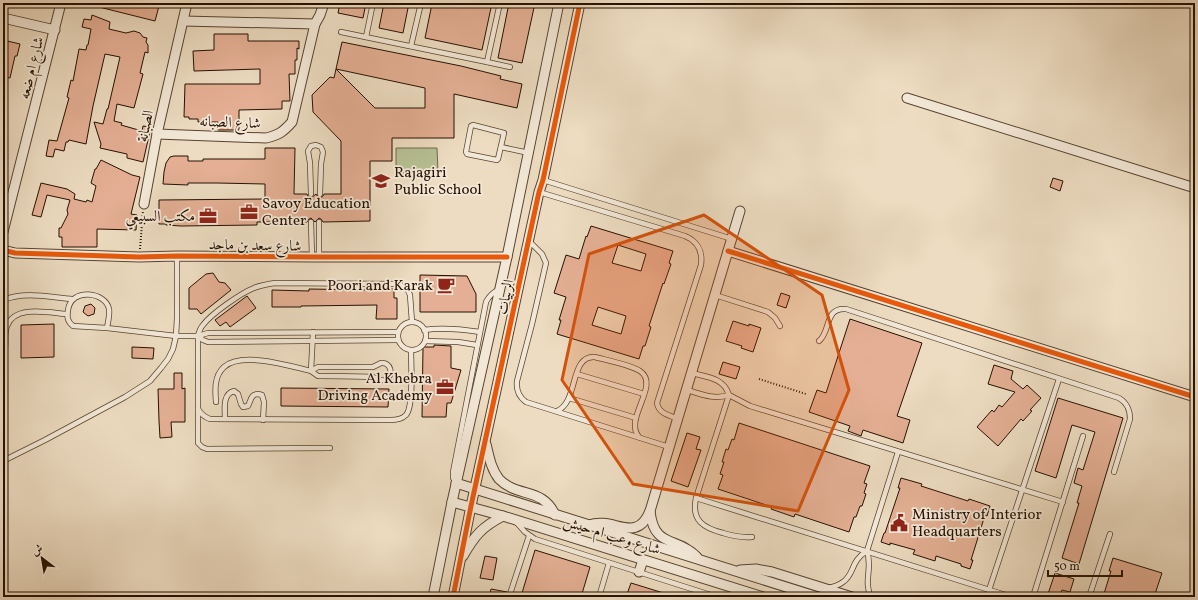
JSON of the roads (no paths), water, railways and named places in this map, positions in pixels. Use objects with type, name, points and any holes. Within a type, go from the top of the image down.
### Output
[{"type":"street","name":"شارع ام ضعه","points":[[3,232],[61,3]]},
{"type":"street","name":"الصبانة","points":[[144,204],[187,3]]},
{"type":"street","name":"شارع الصبانه","points":[[158,134],[266,138],[276,136],[285,130],[292,122],[315,24],[324,3]]},
{"type":"street","name":"الربيات","points":[[433,597],[456,483],[500,290],[560,3]]},
{"type":"street","name":"الربيات","points":[[453,597],[474,489],[539,192],[543,180],[580,3]]},
{"type":"street","points":[[3,18],[55,30]]},
{"type":"street","points":[[183,20],[315,24]]},
{"type":"street","points":[[907,98],[1195,188]]},
{"type":"street","points":[[589,525],[601,522],[625,528],[633,528],[637,527],[647,519],[670,447],[740,211]]},
{"type":"street","name":"شارع سعد بن ماجد","points":[[3,250],[15,253],[139,257],[507,257]]},
{"type":"street","points":[[728,251],[1195,397]]},
{"type":"street","points":[[485,441],[493,468],[499,478],[511,487],[541,498],[550,505],[555,514]]},
{"type":"street","name":"شارع وعب ام حيش","points":[[456,483],[818,597]]},
{"type":"street","name":"شارع وعب ام حيش","points":[[452,502],[514,519],[763,597]]},
{"type":"street","points":[[650,511],[652,524],[658,534],[668,542],[691,551],[700,560]]},
{"type":"street","points":[[459,563],[472,540],[478,533],[490,522],[503,516]]},
{"type":"street","points":[[639,572],[643,560]]},
{"type":"street","name":"شارع وعب ام حيش","points":[[735,571],[762,570],[852,597]]},
{"type":"lane","points":[[366,37],[373,3]]},
{"type":"lane","points":[[411,46],[421,3]]},
{"type":"lane","points":[[487,62],[500,3]]},
{"type":"lane","points":[[341,32],[510,67]]},
{"type":"lane","points":[[472,126],[503,132],[501,147],[497,160],[467,154],[466,152],[472,126]]},
{"type":"lane","points":[[311,194],[308,151],[311,146],[316,145],[321,147],[323,152],[320,194]]},
{"type":"lane","points":[[501,147],[529,153]]},
{"type":"lane","points":[[543,180],[732,239]]},
{"type":"lane","points":[[539,192],[685,236],[693,240],[699,248],[701,253],[701,265],[657,403],[662,412],[678,419]]},
{"type":"lane","points":[[311,222],[316,257]]},
{"type":"lane","points":[[316,257],[319,222]]},
{"type":"lane","points":[[529,241],[544,257],[546,266],[517,381],[517,389],[520,396],[526,402],[670,447]]},
{"type":"lane","points":[[3,461],[125,397],[150,381],[168,359],[173,349],[176,336],[177,256]]},
{"type":"lane","points":[[330,448],[207,449],[202,447],[198,443],[198,336],[203,325],[208,319],[247,290],[261,285],[275,283],[400,284],[409,290],[412,322]]},
{"type":"lane","points":[[456,483],[453,478],[453,472],[487,299],[493,293],[500,290]]},
{"type":"lane","points":[[107,328],[109,309],[106,303],[100,298],[81,294],[72,299],[68,304],[67,318],[73,326],[107,328],[176,336],[198,336],[208,333],[398,332]]},
{"type":"lane","points":[[3,300],[11,296],[29,295],[72,299]]},
{"type":"lane","points":[[715,295],[768,312],[775,318],[780,326]]},
{"type":"lane","points":[[820,341],[824,336],[833,313],[846,309],[1119,398],[1128,406],[1130,418],[1114,472]]},
{"type":"lane","points":[[6,348],[7,325],[19,314],[34,311],[67,314]]},
{"type":"lane","points":[[412,322],[419,324],[424,330],[425,341],[420,348],[411,350],[403,347],[398,340],[398,332],[404,325],[412,322]]},
{"type":"lane","points":[[424,330],[457,328],[480,332]]},
{"type":"lane","points":[[311,371],[313,332]]},
{"type":"lane","points":[[198,336],[208,342],[398,340]]},
{"type":"lane","points":[[425,341],[458,342],[477,345]]},
{"type":"lane","points":[[198,409],[204,417],[210,419],[399,419],[405,415],[410,405],[411,350]]},
{"type":"lane","points":[[557,411],[566,405],[580,365],[584,359],[595,357],[638,370],[642,372],[646,384],[634,430],[639,437]]},
{"type":"lane","points":[[216,402],[215,389],[218,376],[224,367],[230,363],[247,360],[266,361],[311,371],[318,376],[374,377],[383,381],[389,376],[390,369],[389,365],[384,362],[373,367],[318,367],[311,371]]},
{"type":"lane","points":[[692,373],[722,383],[729,395],[750,406],[1063,502]]},
{"type":"lane","points":[[577,374],[644,394]]},
{"type":"lane","points":[[989,590],[1059,379]]},
{"type":"lane","points":[[687,390],[712,397],[721,398],[729,395]]},
{"type":"lane","points":[[225,419],[226,397],[230,392],[234,391],[238,394],[243,407],[248,406],[251,397],[254,395],[258,394],[262,396],[264,402],[263,420]]},
{"type":"lane","points":[[729,395],[696,498],[695,508],[696,514],[702,523],[711,530],[738,537],[752,537]]},
{"type":"lane","points":[[569,398],[636,418]]},
{"type":"lane","points":[[1033,597],[1083,436]]},
{"type":"lane","points":[[826,589],[840,584],[847,579],[855,562],[866,551],[898,452]]},
{"type":"lane","points":[[696,498],[1012,597]]},
{"type":"lane","points":[[514,519],[529,536],[717,597]]},
{"type":"lane","points":[[1089,597],[1110,534]]},
{"type":"lane","points":[[509,597],[529,536]]},
{"type":"lane","points":[[866,551],[870,567],[867,585],[871,597]]},
{"type":"lane","points":[[599,597],[610,563]]},
{"type":"place","name":"Rajagiri Public School","points":[[381,181]]},
{"type":"place","name":"Savoy Education Center","points":[[249,212]]},
{"type":"place","name":"مكتب السبيعي","points":[[208,216]]},
{"type":"place","name":"Poori and Karak","points":[[446,285]]},
{"type":"place","name":"Al Khebra Driving Academy","points":[[445,387]]},
{"type":"place","name":"Ministry of Interior Headquarters","points":[[899,523]]}]
